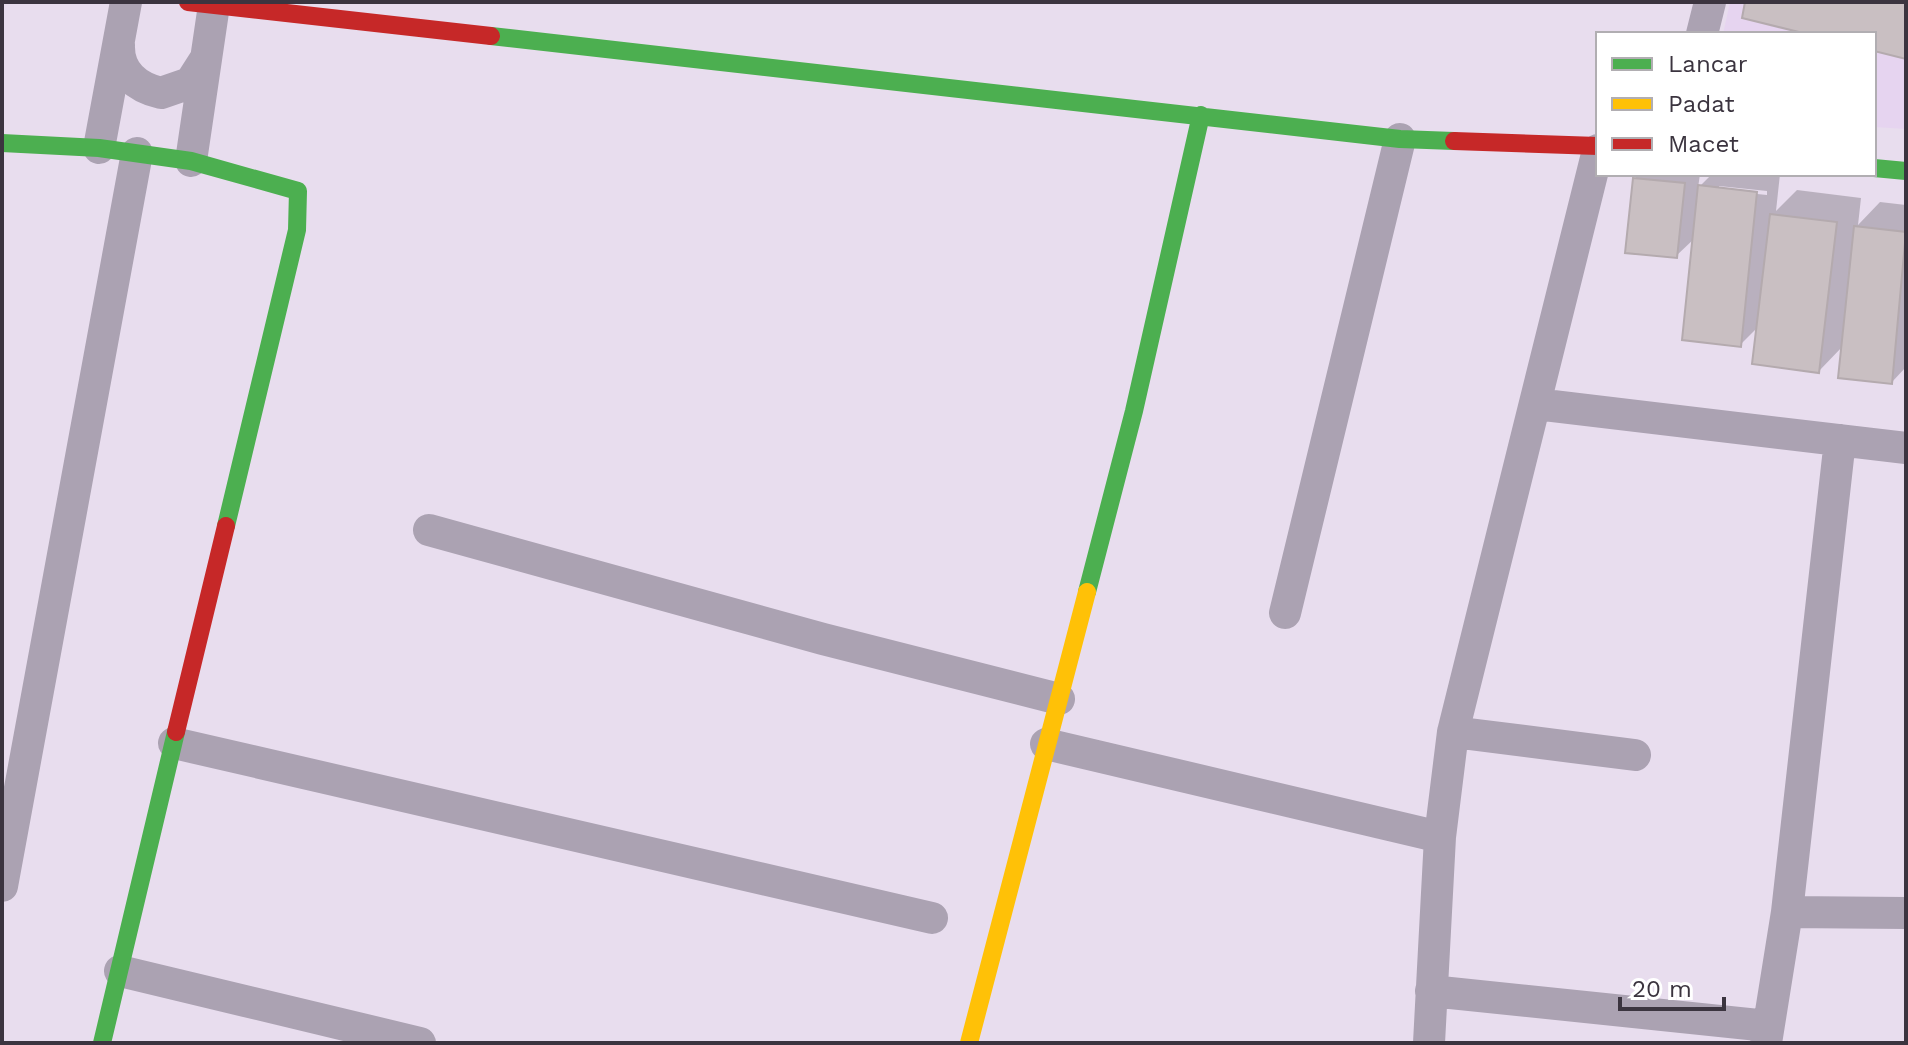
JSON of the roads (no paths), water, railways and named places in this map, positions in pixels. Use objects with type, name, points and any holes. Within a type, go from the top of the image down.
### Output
[{"type":"street","points":[[99,148],[126,2]]},
{"type":"street","points":[[1702,32],[1710,2]]},
{"type":"street","points":[[191,161],[206,58],[201,3],[365,11],[1400,139],[1596,148]]},
{"type":"street","points":[[119,38],[123,68],[145,89],[161,93],[190,83],[206,58]]},
{"type":"street","points":[[969,1043],[1134,411],[1201,115]]},
{"type":"street","points":[[1285,613],[1400,139]]},
{"type":"street","points":[[2,143],[99,148],[191,161],[298,191],[297,230],[102,1043]]},
{"type":"street","points":[[2,886],[137,153]]},
{"type":"street","points":[[1429,1043],[1440,837],[1453,732],[1596,156]]},
{"type":"street","points":[[1876,168],[1906,171]]},
{"type":"street","points":[[1536,404],[1906,448]]},
{"type":"street","points":[[1431,991],[1767,1034],[1787,912],[1840,440]]},
{"type":"street","points":[[429,530],[823,639],[1059,699]]},
{"type":"street","points":[[1453,732],[1635,755]]},
{"type":"street","points":[[174,743],[932,918]]},
{"type":"street","points":[[1046,744],[1440,837]]},
{"type":"street","points":[[1787,912],[1906,913]]},
{"type":"street","points":[[120,971],[420,1043]]}]
